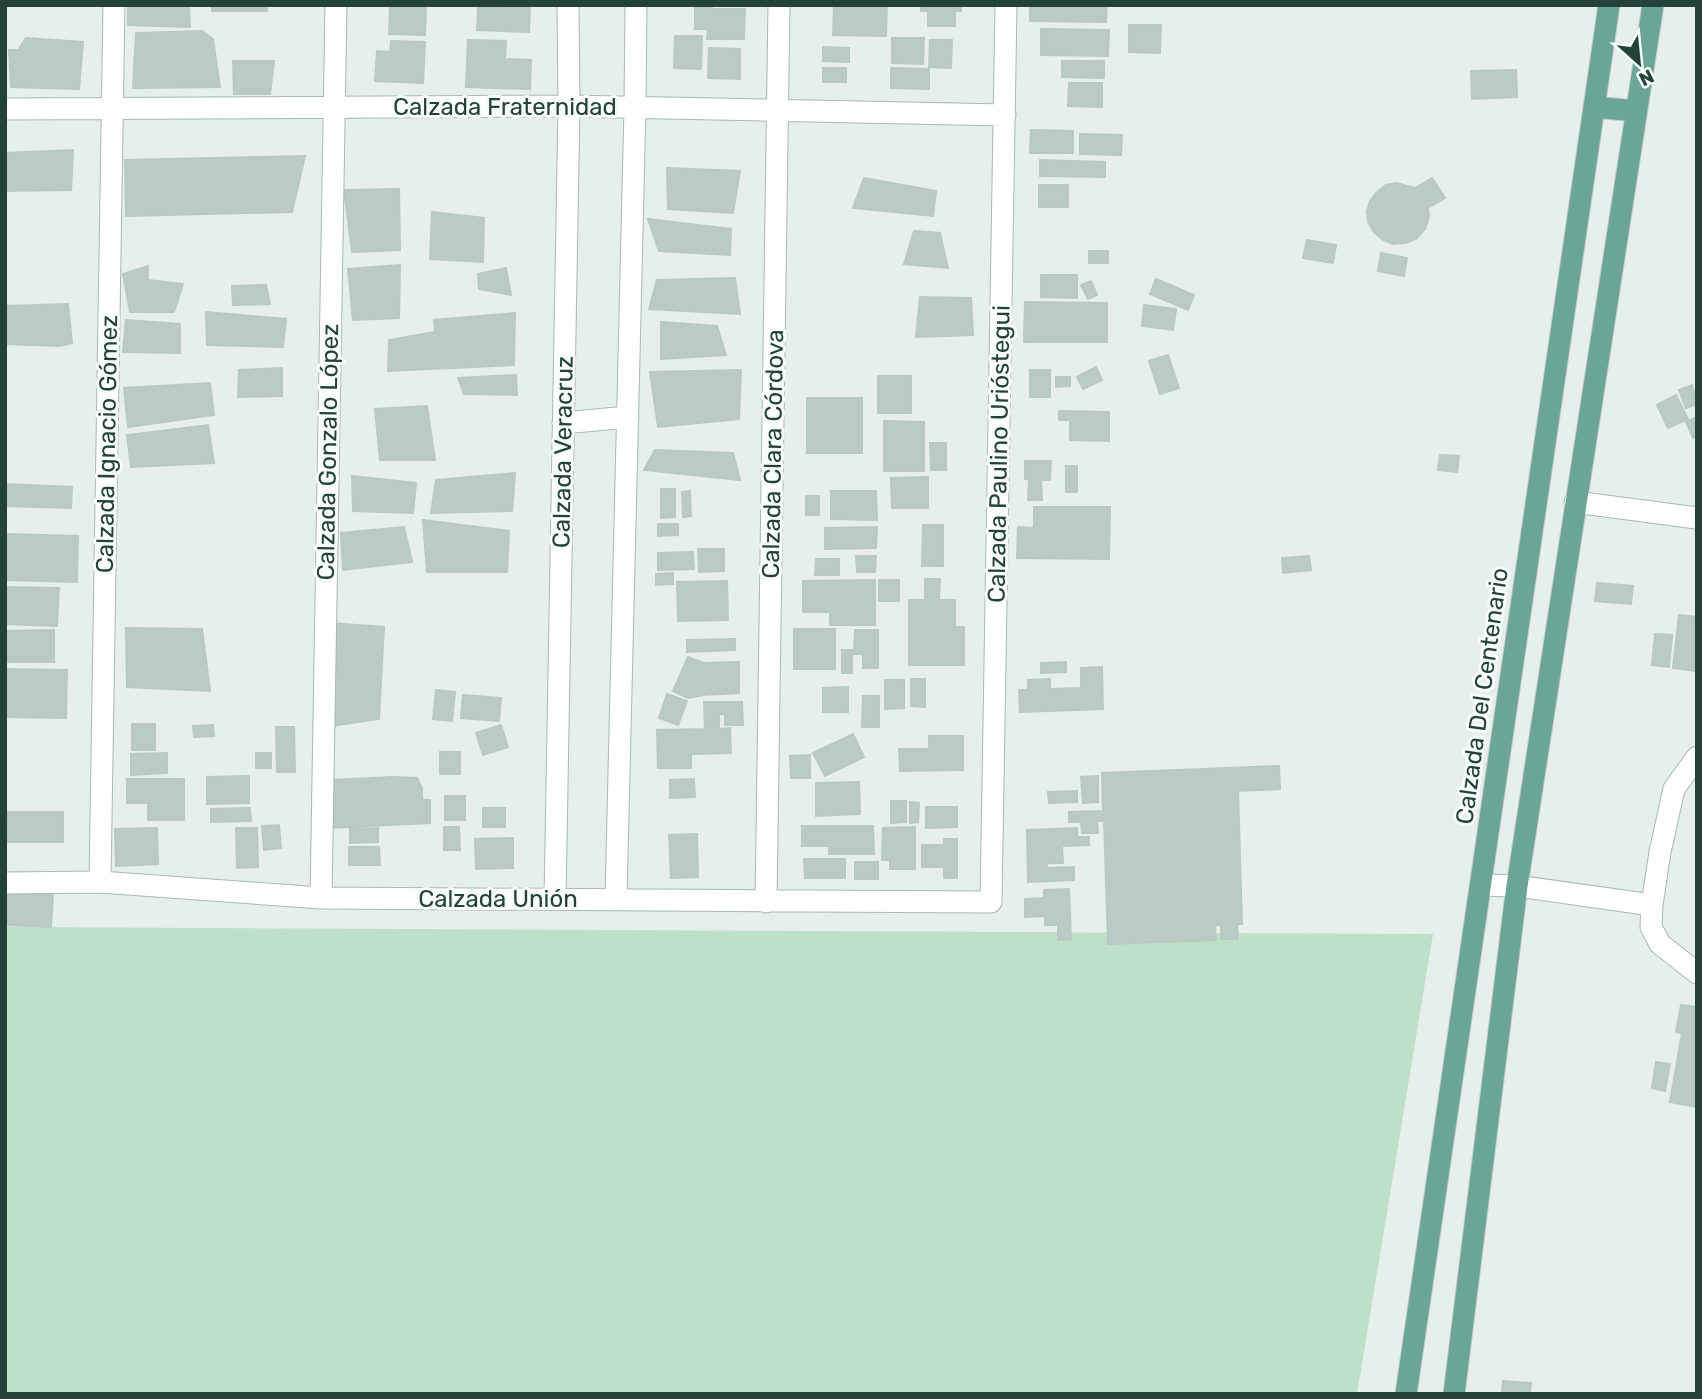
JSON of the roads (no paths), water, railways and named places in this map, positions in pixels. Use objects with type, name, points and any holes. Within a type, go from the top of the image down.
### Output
[{"type":"main road","name":"Calzada Del Centenario","points":[[1406,1394],[1609,5]]},
{"type":"main road","points":[[1454,1394],[1517,886],[1653,5]]},
{"type":"main road","points":[[1594,107],[1636,111]]},
{"type":"street","name":"Calzada Ignacio Gómez","points":[[100,882],[114,5]]},
{"type":"street","name":"Calzada Gonzalo López","points":[[321,898],[336,5]]},
{"type":"street","name":"Calzada Veracruz","points":[[555,899],[569,106],[568,5]]},
{"type":"street","points":[[616,898],[636,5]]},
{"type":"street","name":"Calzada Clara Córdova","points":[[766,902],[779,5]]},
{"type":"street","name":"Calzada Paulino Urióstegui","points":[[991,902],[1006,5]]},
{"type":"street","name":"Calzada Fraternidad","points":[[5,109],[569,106],[1005,115]]},
{"type":"street","points":[[563,423],[628,417]]},
{"type":"street","points":[[1575,502],[1697,518]]},
{"type":"street","points":[[1697,757],[1674,789],[1660,852],[1651,928],[1660,944],[1697,973]]},
{"type":"street","name":"Calzada Unión","points":[[5,883],[100,882],[321,898],[991,902]]},
{"type":"street","points":[[1481,885],[1517,886],[1652,905]]}]
